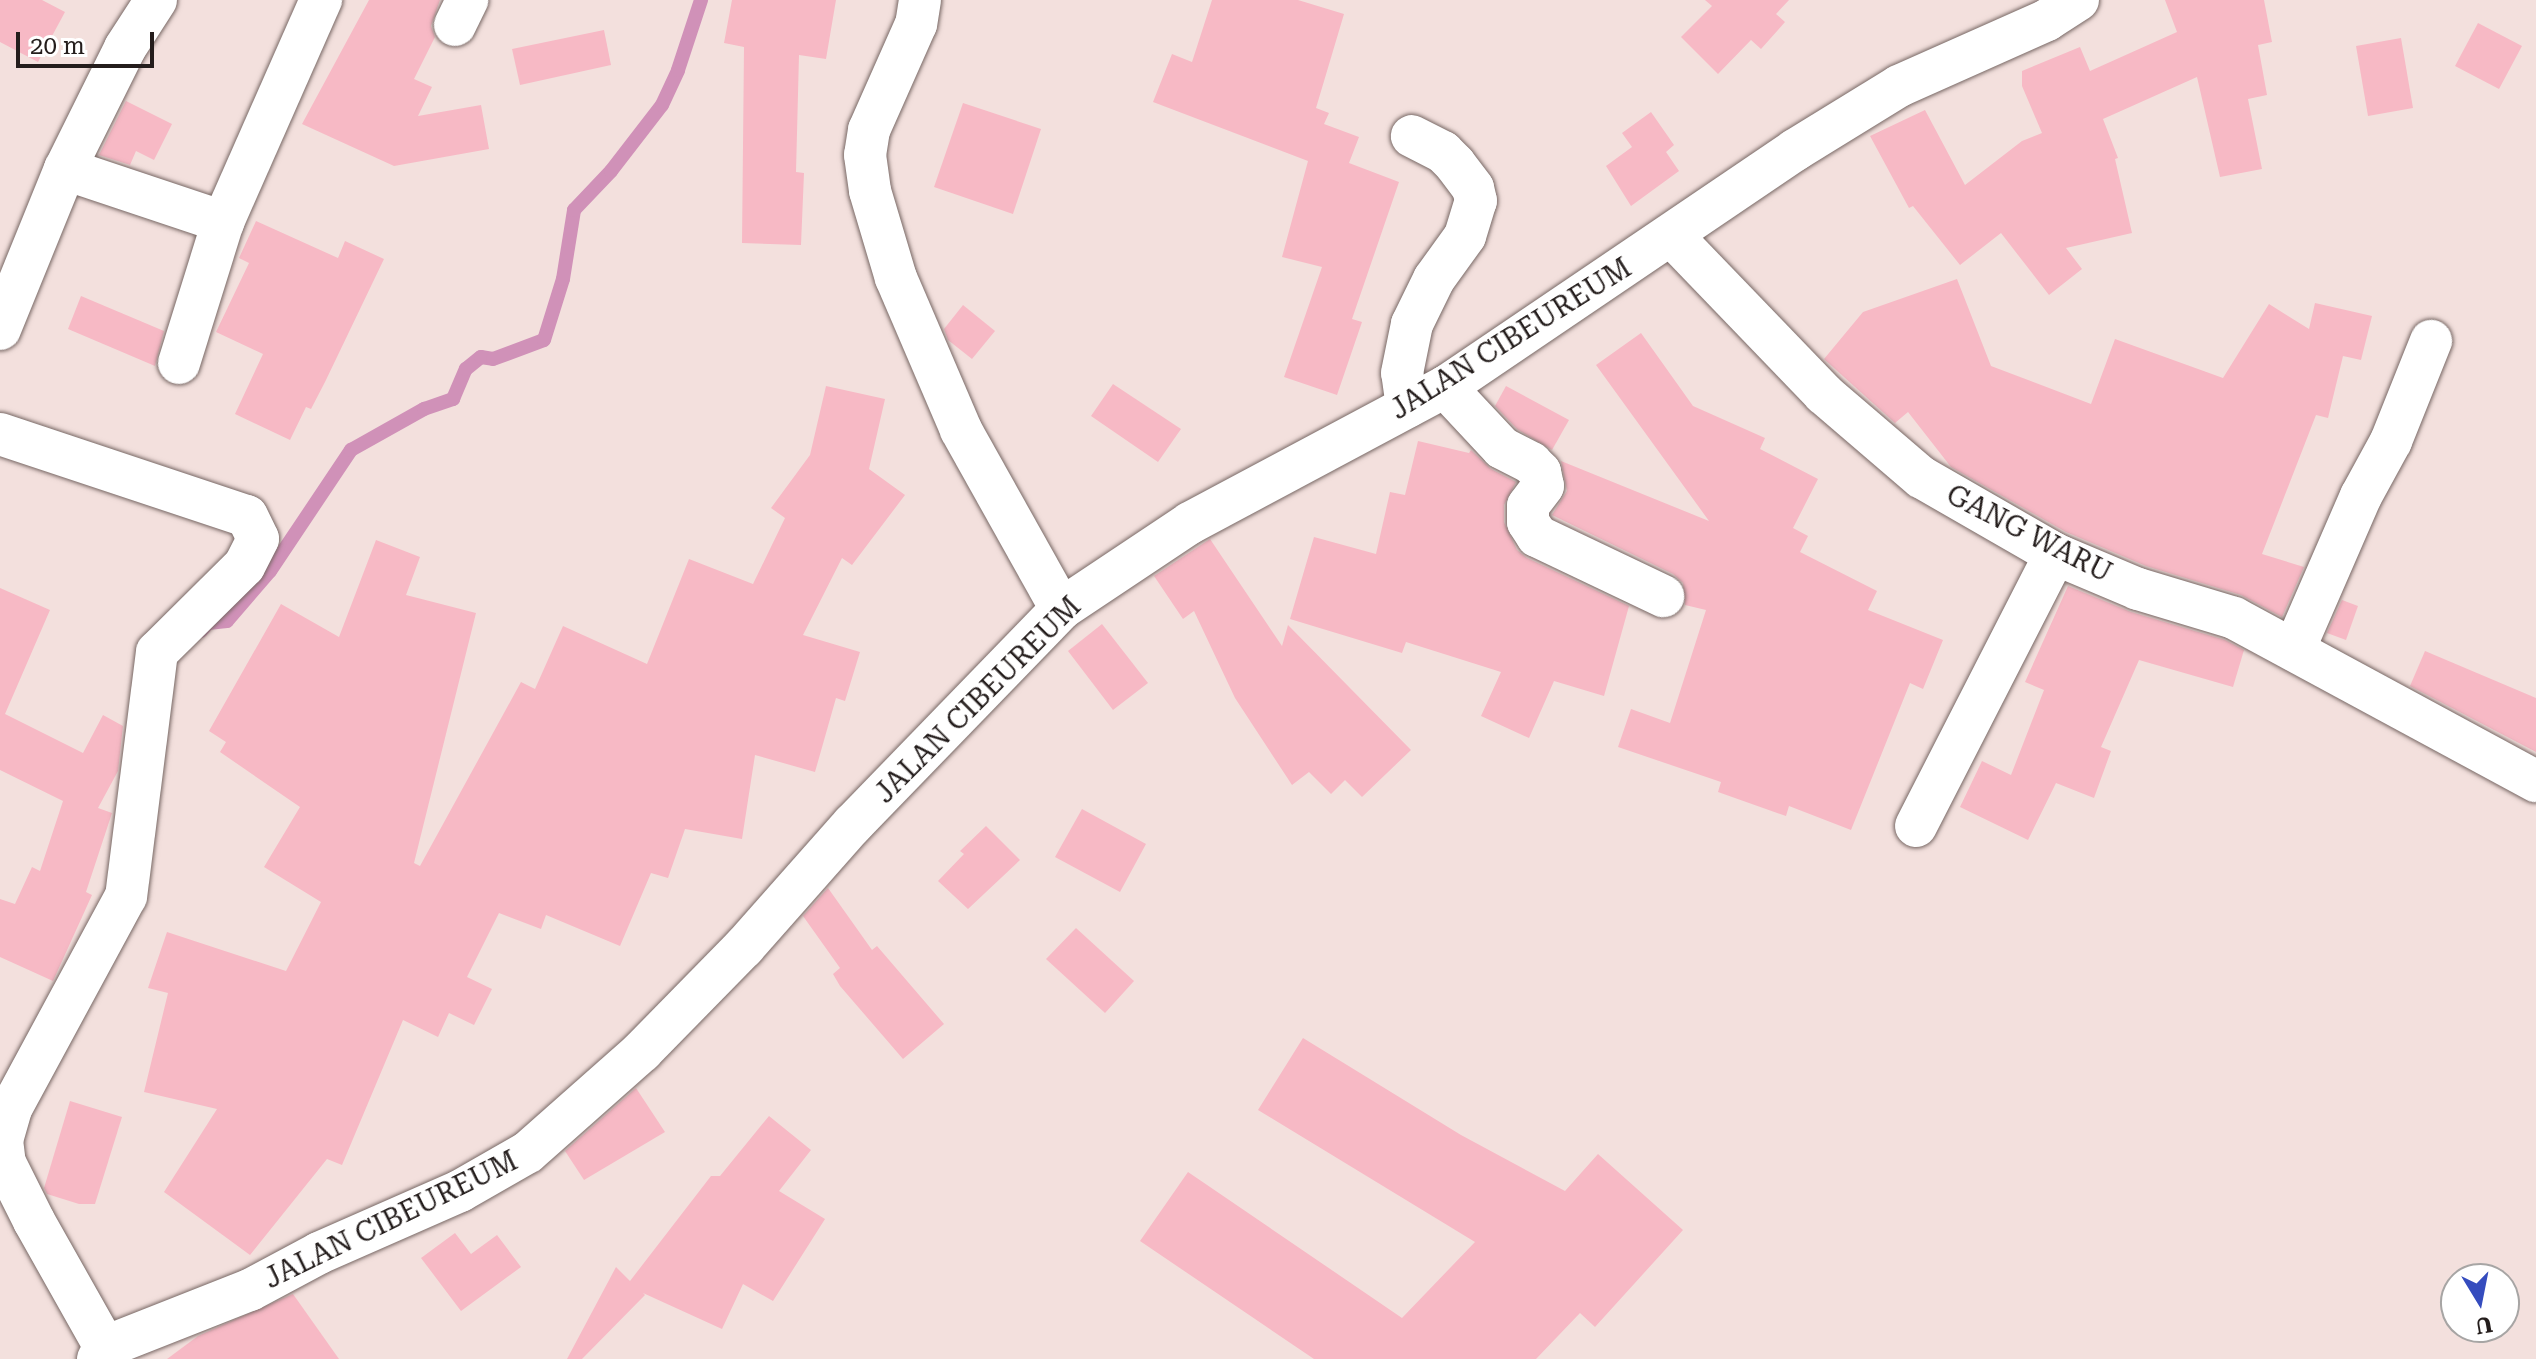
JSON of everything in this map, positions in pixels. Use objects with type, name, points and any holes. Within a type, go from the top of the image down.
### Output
[{"type":"street","points":[[0,329],[65,169],[125,48],[156,0]]},
{"type":"street","points":[[179,363],[223,222],[321,0]]},
{"type":"street","points":[[920,0],[916,24],[869,130],[865,155],[870,191],[896,278],[961,430],[1061,609]]},
{"type":"street","name":"JALAN CIBEUREUM","points":[[102,1353],[250,1290],[319,1253],[460,1191],[528,1152],[642,1051],[734,957],[853,824],[1061,609],[1190,523],[1445,387],[1795,150],[1899,86],[2047,20],[2078,0]]},
{"type":"street","points":[[1407,407],[1402,373],[1412,324],[1434,279],[1465,236],[1476,201],[1473,188],[1455,164],[1443,152],[1412,136]]},
{"type":"street","points":[[65,169],[223,222]]},
{"type":"street","name":"GANG WARU","points":[[1672,236],[1773,344],[1921,477],[2055,554],[2138,589],[2234,618],[2536,781]]},
{"type":"street","points":[[2294,650],[2361,496],[2391,441],[2431,341]]},
{"type":"street","points":[[1445,387],[1502,448],[1531,463],[1540,472],[1543,486],[1528,506],[1528,522],[1537,536],[1663,596]]},
{"type":"street","points":[[0,434],[247,516],[258,539],[244,566],[157,652],[126,896],[11,1109],[2,1140],[5,1163],[102,1353]]},
{"type":"street","points":[[1916,826],[2055,554]]},
{"type":"building","points":[[0,0],[42,0],[65,12],[38,62],[0,42]]},
{"type":"building","points":[[369,0],[440,0],[431,26],[435,37],[414,79],[432,87],[418,116],[481,105],[489,149],[394,166],[302,124]]},
{"type":"building","points":[[732,0],[836,0],[826,59],[799,55],[796,172],[804,173],[801,245],[742,243],[744,47],[724,43]]},
{"type":"building","points":[[1212,0],[1298,0],[1344,14],[1316,108],[1329,113],[1324,124],[1359,137],[1349,163],[1399,182],[1352,319],[1362,322],[1337,395],[1284,377],[1322,267],[1282,257],[1308,161],[1153,102],[1172,54],[1192,62]]},
{"type":"building","points":[[1705,0],[1789,0],[1776,14],[1785,22],[1761,49],[1751,40],[1718,74],[1681,37],[1712,6]]},
{"type":"building","points":[[2165,0],[2264,0],[2272,42],[2258,45],[2267,95],[2248,99],[2262,169],[2220,177],[2197,77],[2103,119],[2118,158],[2115,159],[2132,233],[2066,248],[2082,269],[2049,295],[2001,233],[1960,265],[1913,206],[1909,208],[1870,136],[1925,110],[1965,185],[2022,141],[2042,133],[2022,86],[2022,71],[2080,47],[2090,71],[2177,32]]},
{"type":"building","points":[[2478,23],[2522,46],[2499,89],[2455,66]]},
{"type":"building","points":[[604,30],[611,65],[520,85],[512,49]]},
{"type":"building","points":[[2401,38],[2413,108],[2368,116],[2356,46]]},
{"type":"building","points":[[126,101],[172,124],[154,160],[136,151],[130,165],[99,155]]},
{"type":"building","points":[[963,103],[1041,129],[1013,214],[934,187]]},
{"type":"building","points":[[1651,112],[1674,145],[1666,152],[1679,171],[1631,206],[1606,166],[1632,147],[1622,133]]},
{"type":"building","points":[[256,221],[338,258],[345,241],[384,259],[311,409],[306,407],[290,440],[235,414],[263,354],[216,332],[249,263],[239,258]]},
{"type":"building","points":[[1957,279],[1991,366],[2091,404],[2115,339],[2223,378],[2269,304],[2309,329],[2315,303],[2372,316],[2361,360],[2343,356],[2328,418],[2316,415],[2262,554],[2304,567],[2282,617],[2241,595],[2146,566],[2066,532],[1951,467],[1908,412],[1895,423],[1824,359],[1863,312]]},
{"type":"building","points":[[81,296],[164,331],[155,366],[68,329]]},
{"type":"building","points":[[963,305],[995,331],[972,359],[948,340],[944,329]]},
{"type":"building","points":[[1641,333],[1693,406],[1765,438],[1760,449],[1818,479],[1793,528],[1808,536],[1800,552],[1877,591],[1868,610],[1943,640],[1923,689],[1910,683],[1851,830],[1789,806],[1786,816],[1718,792],[1721,782],[1618,747],[1631,709],[1670,723],[1706,610],[1685,605],[1683,583],[1673,574],[1552,515],[1567,491],[1561,461],[1709,521],[1596,365]]},
{"type":"building","points":[[1113,384],[1181,429],[1158,462],[1091,416]]},
{"type":"building","points":[[826,386],[885,399],[869,469],[905,495],[852,565],[842,558],[803,635],[860,652],[845,701],[836,698],[815,772],[755,755],[742,839],[685,829],[668,878],[651,873],[620,946],[546,915],[541,929],[499,913],[467,977],[492,989],[474,1025],[449,1013],[438,1037],[403,1020],[342,1165],[327,1159],[250,1255],[164,1192],[217,1109],[144,1092],[168,993],[148,988],[167,932],[286,971],[321,902],[264,867],[300,807],[220,752],[226,742],[209,731],[281,604],[339,637],[376,540],[420,557],[406,595],[476,613],[414,863],[420,866],[521,682],[535,689],[563,626],[647,664],[689,559],[753,584],[785,518],[771,508],[810,455]]},
{"type":"building","points":[[1506,386],[1569,420],[1552,450],[1517,429],[1495,406]]},
{"type":"building","points":[[1418,441],[1469,453],[1471,450],[1491,469],[1516,482],[1504,505],[1504,522],[1517,550],[1527,558],[1629,606],[1604,696],[1554,681],[1529,738],[1481,716],[1501,672],[1406,642],[1402,653],[1290,619],[1314,537],[1376,554],[1390,492],[1405,495]]},
{"type":"building","points":[[1210,539],[1282,646],[1288,625],[1411,750],[1362,797],[1345,780],[1331,794],[1309,772],[1292,785],[1235,698],[1194,611],[1183,619],[1154,576]]},
{"type":"building","points":[[2068,586],[2131,612],[2225,640],[2244,650],[2233,687],[2139,660],[2101,747],[2111,751],[2094,798],[2056,783],[2028,840],[1960,807],[1982,761],[2011,775],[2044,690],[2025,682]]},
{"type":"building","points":[[0,588],[50,610],[5,714],[83,753],[103,715],[123,726],[118,771],[98,808],[112,813],[86,892],[92,895],[53,981],[0,957],[0,899],[15,904],[32,867],[40,871],[63,801],[0,770]]},
{"type":"building","points":[[2342,600],[2358,606],[2346,640],[2327,633]]},
{"type":"building","points":[[1102,624],[1148,683],[1113,710],[1068,651]]},
{"type":"building","points":[[2425,651],[2536,698],[2536,752],[2410,686]]},
{"type":"building","points":[[1082,809],[1146,844],[1120,892],[1055,857]]},
{"type":"building","points":[[986,826],[1020,860],[968,909],[938,881],[964,854],[960,851]]},
{"type":"building","points":[[828,888],[872,950],[877,946],[944,1024],[903,1059],[840,986],[833,974],[840,968],[803,916]]},
{"type":"building","points":[[1076,928],[1134,981],[1105,1013],[1046,959]]},
{"type":"building","points":[[1303,1038],[1461,1135],[1565,1191],[1598,1154],[1683,1230],[1595,1327],[1580,1313],[1536,1359],[1314,1359],[1140,1241],[1188,1172],[1402,1318],[1475,1242],[1258,1110]]},
{"type":"building","points":[[636,1088],[665,1132],[584,1180],[565,1151]]},
{"type":"building","points":[[70,1101],[122,1117],[95,1204],[79,1204],[47,1194],[44,1188]]},
{"type":"building","points":[[769,1116],[811,1150],[779,1191],[825,1219],[773,1301],[743,1284],[722,1329],[643,1293],[645,1295],[582,1359],[567,1359],[616,1267],[630,1281],[711,1176],[720,1176]]},
{"type":"building","points":[[455,1233],[471,1254],[497,1235],[521,1267],[461,1311],[421,1258]]},
{"type":"building","points":[[293,1294],[339,1359],[167,1359],[198,1336]]},
{"type":"waterway","points":[[201,631],[208,623],[227,621],[270,571],[351,450],[424,409],[453,399],[466,369],[481,357],[493,359],[544,340],[563,279],[574,210],[611,171],[662,105],[678,70],[701,0]]}]
